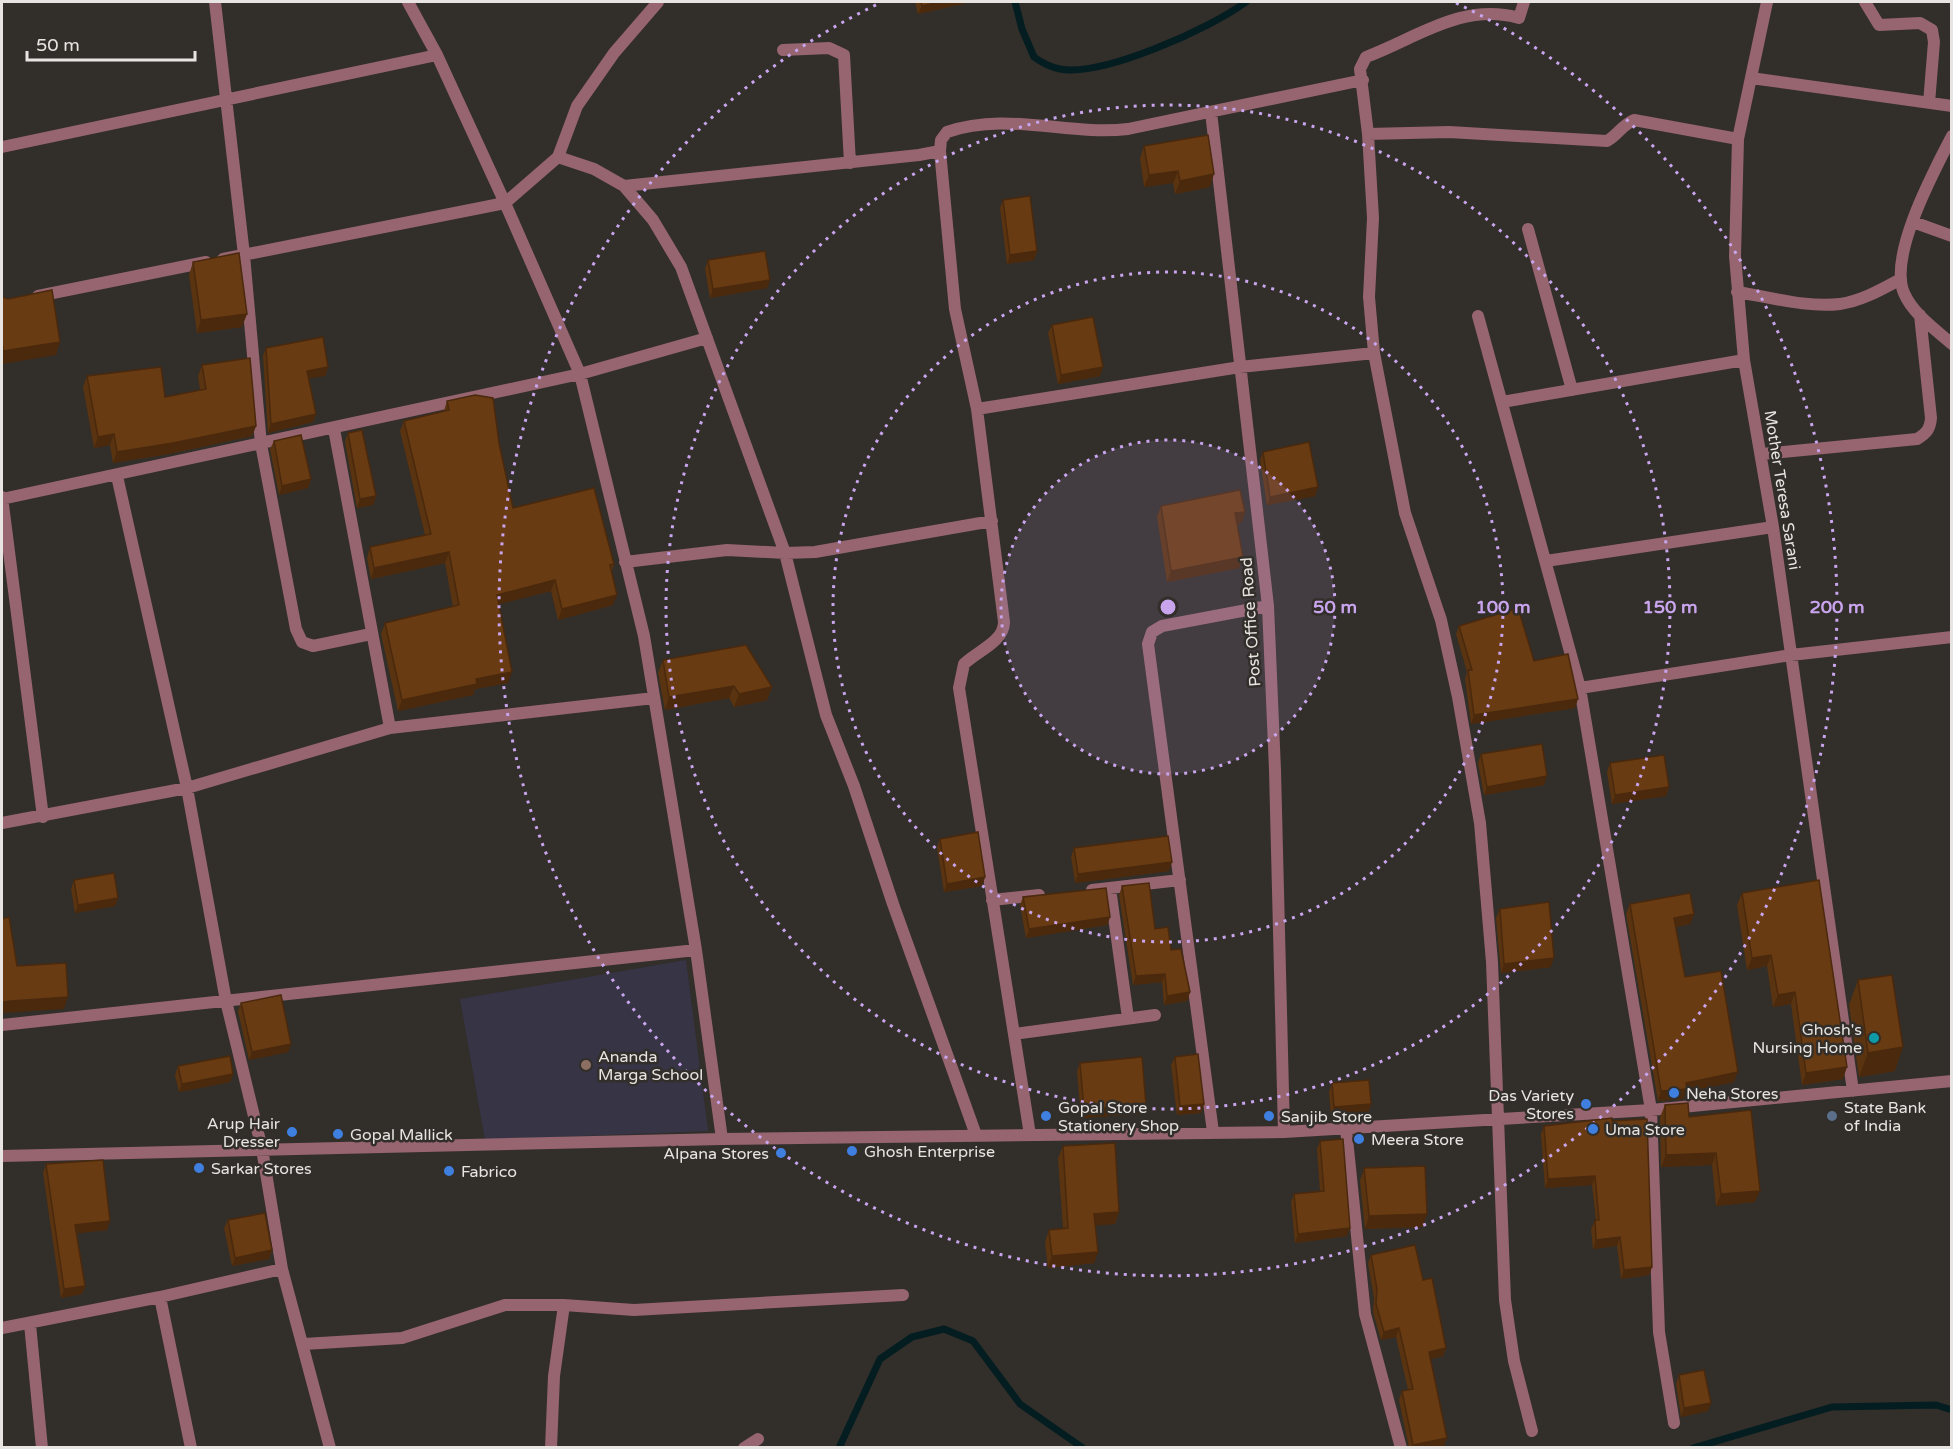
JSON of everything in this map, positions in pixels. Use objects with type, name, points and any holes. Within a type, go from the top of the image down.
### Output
[{"type":"street","points":[[215,2],[244,255],[261,444],[296,630],[302,642],[313,646],[371,634]]},
{"type":"street","points":[[408,2],[437,55],[580,374],[644,636],[696,950],[722,1139]]},
{"type":"street","points":[[25,299],[505,203],[558,157],[577,106],[614,53],[658,2]]},
{"type":"street","points":[[1524,2],[1519,18],[1480,14],[1455,18],[1366,57],[1360,69],[1368,134],[1372,218],[1369,297],[1374,353],[1405,513],[1444,631],[1480,823],[1492,962],[1505,1300],[1514,1361],[1532,1431]]},
{"type":"street","name":"Mother Teresa Sarani","points":[[1767,2],[1737,139],[1735,256],[1737,292],[1744,360],[1773,527],[1853,1091]]},
{"type":"street","points":[[1865,2],[1879,25],[1920,23],[1932,30],[1934,42],[1929,103]]},
{"type":"street","points":[[783,50],[829,48],[844,56],[850,163]]},
{"type":"street","points":[[2,147],[437,55]]},
{"type":"street","points":[[1751,78],[1952,105]]},
{"type":"street","points":[[1030,1135],[959,688],[964,664],[999,637],[1004,629],[977,409],[955,309],[940,151],[941,140],[947,132],[959,128],[999,123],[1039,124],[1113,131],[1363,81]]},
{"type":"street","name":"Post Office Road","points":[[1211,112],[1268,606],[1284,1132]]},
{"type":"street","points":[[1368,134],[1449,132],[1606,141],[1616,136],[1624,124],[1634,120],[1737,139]]},
{"type":"street","points":[[1952,136],[1928,183],[1913,222],[1902,258],[1901,279],[1904,292],[1920,315],[1952,344]]},
{"type":"street","points":[[624,186],[850,163],[940,151]]},
{"type":"street","points":[[558,157],[594,169],[624,186],[653,220],[681,267],[784,554],[826,715],[854,786],[893,904],[976,1135]]},
{"type":"street","points":[[1913,222],[1952,236]]},
{"type":"street","points":[[1528,229],[1572,390]]},
{"type":"street","points":[[1737,292],[1815,304],[1840,304],[1866,296],[1901,279]]},
{"type":"street","points":[[1762,454],[1917,439],[1925,435],[1930,429],[1931,418],[1920,315]]},
{"type":"street","points":[[1478,316],[1580,688],[1651,1110],[1659,1332],[1674,1423]]},
{"type":"street","points":[[43,817],[2,498],[117,476],[580,374],[707,339]]},
{"type":"street","points":[[977,409],[1240,367],[1374,353]]},
{"type":"street","points":[[1502,402],[1744,360]]},
{"type":"street","points":[[334,429],[390,728]]},
{"type":"street","points":[[117,476],[187,788],[226,1000],[262,1149],[282,1269],[304,1344],[330,1448]]},
{"type":"street","points":[[626,562],[727,550],[784,554],[815,552],[992,521]]},
{"type":"street","points":[[1546,561],[1773,527]]},
{"type":"street","points":[[1213,1132],[1149,659],[1150,638],[1152,632],[1162,626],[1268,606]]},
{"type":"street","points":[[1580,688],[1791,655],[1952,637]]},
{"type":"street","points":[[2,823],[187,788],[390,728],[654,698]]},
{"type":"street","points":[[1075,891],[1180,880]]},
{"type":"street","points":[[1110,888],[1128,1018]]},
{"type":"street","points":[[992,900],[1051,894]]},
{"type":"street","points":[[2,1025],[696,950]]},
{"type":"street","points":[[1014,1034],[1155,1015]]},
{"type":"street","points":[[2,1156],[722,1139],[1284,1132],[1651,1110],[1952,1081]]},
{"type":"street","points":[[1346,1129],[1365,1314],[1401,1448]]},
{"type":"street","points":[[2,1328],[160,1297],[282,1269]]},
{"type":"street","points":[[304,1344],[402,1338],[505,1305],[564,1305],[634,1310],[903,1294]]},
{"type":"street","points":[[160,1297],[191,1448]]},
{"type":"street","points":[[551,1448],[554,1376],[564,1305]]},
{"type":"street","points":[[30,1324],[42,1448]]},
{"type":"street","points":[[744,1448],[758,1438]]},
{"type":"shaded area","name":"Ananda Marga School","points":[[686,960],[708,1131],[485,1140],[460,999]]},
{"type":"building","points":[[921,2],[939,2],[922,6]]},
{"type":"building","points":[[1208,135],[1214,174],[1180,181],[1178,171],[1149,175],[1144,146]]},
{"type":"building","points":[[1030,196],[1037,251],[1010,255],[1003,200]]},
{"type":"building","points":[[765,251],[770,280],[713,289],[708,260]]},
{"type":"building","points":[[239,253],[247,314],[201,320],[193,262]]},
{"type":"building","points":[[52,290],[60,342],[3,351],[2,297],[8,299]]},
{"type":"building","points":[[1093,317],[1103,367],[1061,375],[1052,325]]},
{"type":"building","points":[[323,337],[328,367],[307,371],[316,414],[271,424],[266,348]]},
{"type":"building","points":[[250,358],[256,426],[117,452],[114,434],[98,437],[87,376],[161,367],[165,397],[206,389],[202,365]]},
{"type":"building","points":[[475,395],[493,398],[499,443],[513,508],[594,488],[614,564],[610,565],[617,595],[562,609],[555,580],[497,595],[512,672],[476,679],[477,684],[402,700],[385,623],[459,605],[449,552],[374,568],[370,547],[431,534],[404,421],[449,410],[447,401]]},
{"type":"building","points":[[362,430],[376,496],[360,499],[348,433]]},
{"type":"building","points":[[301,435],[311,479],[282,486],[274,441]]},
{"type":"building","points":[[1309,442],[1318,487],[1270,497],[1263,452]]},
{"type":"building","points":[[1240,490],[1245,512],[1235,513],[1243,557],[1171,571],[1161,506]]},
{"type":"building","points":[[1518,608],[1534,661],[1568,654],[1578,699],[1474,715],[1468,670],[1472,670],[1459,626]]},
{"type":"building","points":[[746,645],[772,687],[739,694],[734,686],[669,697],[663,660]]},
{"type":"building","points":[[1542,744],[1547,776],[1487,787],[1481,754]]},
{"type":"building","points":[[1664,755],[1669,787],[1615,795],[1610,763]]},
{"type":"building","points":[[978,832],[985,877],[947,884],[940,839]]},
{"type":"building","points":[[1168,836],[1172,862],[1078,874],[1074,848]]},
{"type":"building","points":[[114,873],[118,898],[78,905],[74,880]]},
{"type":"building","points":[[1819,880],[1847,1067],[1806,1073],[1795,992],[1778,995],[1771,955],[1752,958],[1742,893]]},
{"type":"building","points":[[1149,883],[1155,929],[1168,927],[1171,950],[1181,949],[1190,992],[1167,996],[1165,974],[1136,976],[1122,886]]},
{"type":"building","points":[[1106,888],[1110,917],[1029,929],[1023,897]]},
{"type":"building","points":[[1690,893],[1694,914],[1674,918],[1685,977],[1721,971],[1738,1072],[1686,1083],[1687,1089],[1661,1091],[1630,904]]},
{"type":"building","points":[[1549,902],[1554,958],[1504,964],[1500,909]]},
{"type":"building","points":[[9,917],[17,966],[66,963],[68,997],[2,1002],[2,919]]},
{"type":"building","points":[[1892,975],[1903,1047],[1868,1053],[1858,980]]},
{"type":"building","points":[[281,995],[291,1044],[252,1052],[241,1003]]},
{"type":"building","points":[[1198,1054],[1204,1104],[1180,1106],[1175,1057]]},
{"type":"building","points":[[230,1056],[233,1074],[182,1084],[178,1066]]},
{"type":"building","points":[[1142,1057],[1146,1105],[1084,1109],[1080,1063]]},
{"type":"building","points":[[1369,1080],[1371,1104],[1334,1107],[1332,1083]]},
{"type":"building","points":[[1688,1103],[1689,1117],[1751,1110],[1760,1191],[1721,1194],[1716,1153],[1666,1155],[1665,1105]]},
{"type":"building","points":[[1612,1118],[1612,1121],[1647,1119],[1652,1267],[1624,1270],[1620,1237],[1596,1240],[1595,1220],[1599,1220],[1595,1176],[1548,1179],[1544,1126]]},
{"type":"building","points":[[1343,1139],[1350,1228],[1298,1234],[1294,1194],[1324,1191],[1320,1141]]},
{"type":"building","points":[[1115,1143],[1119,1212],[1094,1214],[1098,1252],[1052,1256],[1049,1230],[1068,1228],[1063,1146]]},
{"type":"building","points":[[103,1160],[110,1221],[75,1225],[85,1286],[64,1289],[46,1164]]},
{"type":"building","points":[[1425,1166],[1427,1214],[1369,1216],[1364,1168]]},
{"type":"building","points":[[265,1213],[272,1250],[235,1258],[228,1220]]},
{"type":"building","points":[[1415,1245],[1423,1280],[1432,1278],[1446,1348],[1429,1352],[1447,1438],[1413,1445],[1402,1391],[1413,1389],[1399,1328],[1384,1332],[1376,1304],[1377,1289],[1371,1255]]},
{"type":"building","points":[[1704,1370],[1711,1403],[1684,1408],[1679,1375]]},
{"type":"waterway","points":[[1015,2],[1022,29],[1034,57],[1060,69],[1102,66],[1129,58],[1183,37],[1230,13],[1246,2]]},
{"type":"waterway","points":[[839,1448],[880,1359],[912,1337],[944,1329],[973,1341],[1020,1404],[1083,1448]]},
{"type":"waterway","points":[[1693,1448],[1832,1407],[1936,1405],[1952,1410]]},
{"type":"place","name":"Ghosh's Nursing Home","points":[[1874,1038]]},
{"type":"place","name":"Ananda Marga School","points":[[586,1065]]},
{"type":"place","name":"Neha Stores","points":[[1674,1093]]},
{"type":"place","name":"Das Variety Stores","points":[[1586,1104]]},
{"type":"place","name":"Gopal Store Stationery Shop","points":[[1046,1116]]},
{"type":"place","name":"Sanjib Store","points":[[1269,1116]]},
{"type":"place","name":"State Bank of India","points":[[1832,1116]]},
{"type":"place","name":"Uma Store","points":[[1593,1129]]},
{"type":"place","name":"Arup Hair Dresser","points":[[292,1132]]},
{"type":"place","name":"Gopal Mallick","points":[[338,1134]]},
{"type":"place","name":"Meera Store","points":[[1359,1139]]},
{"type":"place","name":"Ghosh Enterprise","points":[[852,1151]]},
{"type":"place","name":"Alpana Stores","points":[[781,1153]]},
{"type":"place","name":"Sarkar Stores","points":[[199,1168]]},
{"type":"place","name":"Fabrico","points":[[449,1171]]}]
